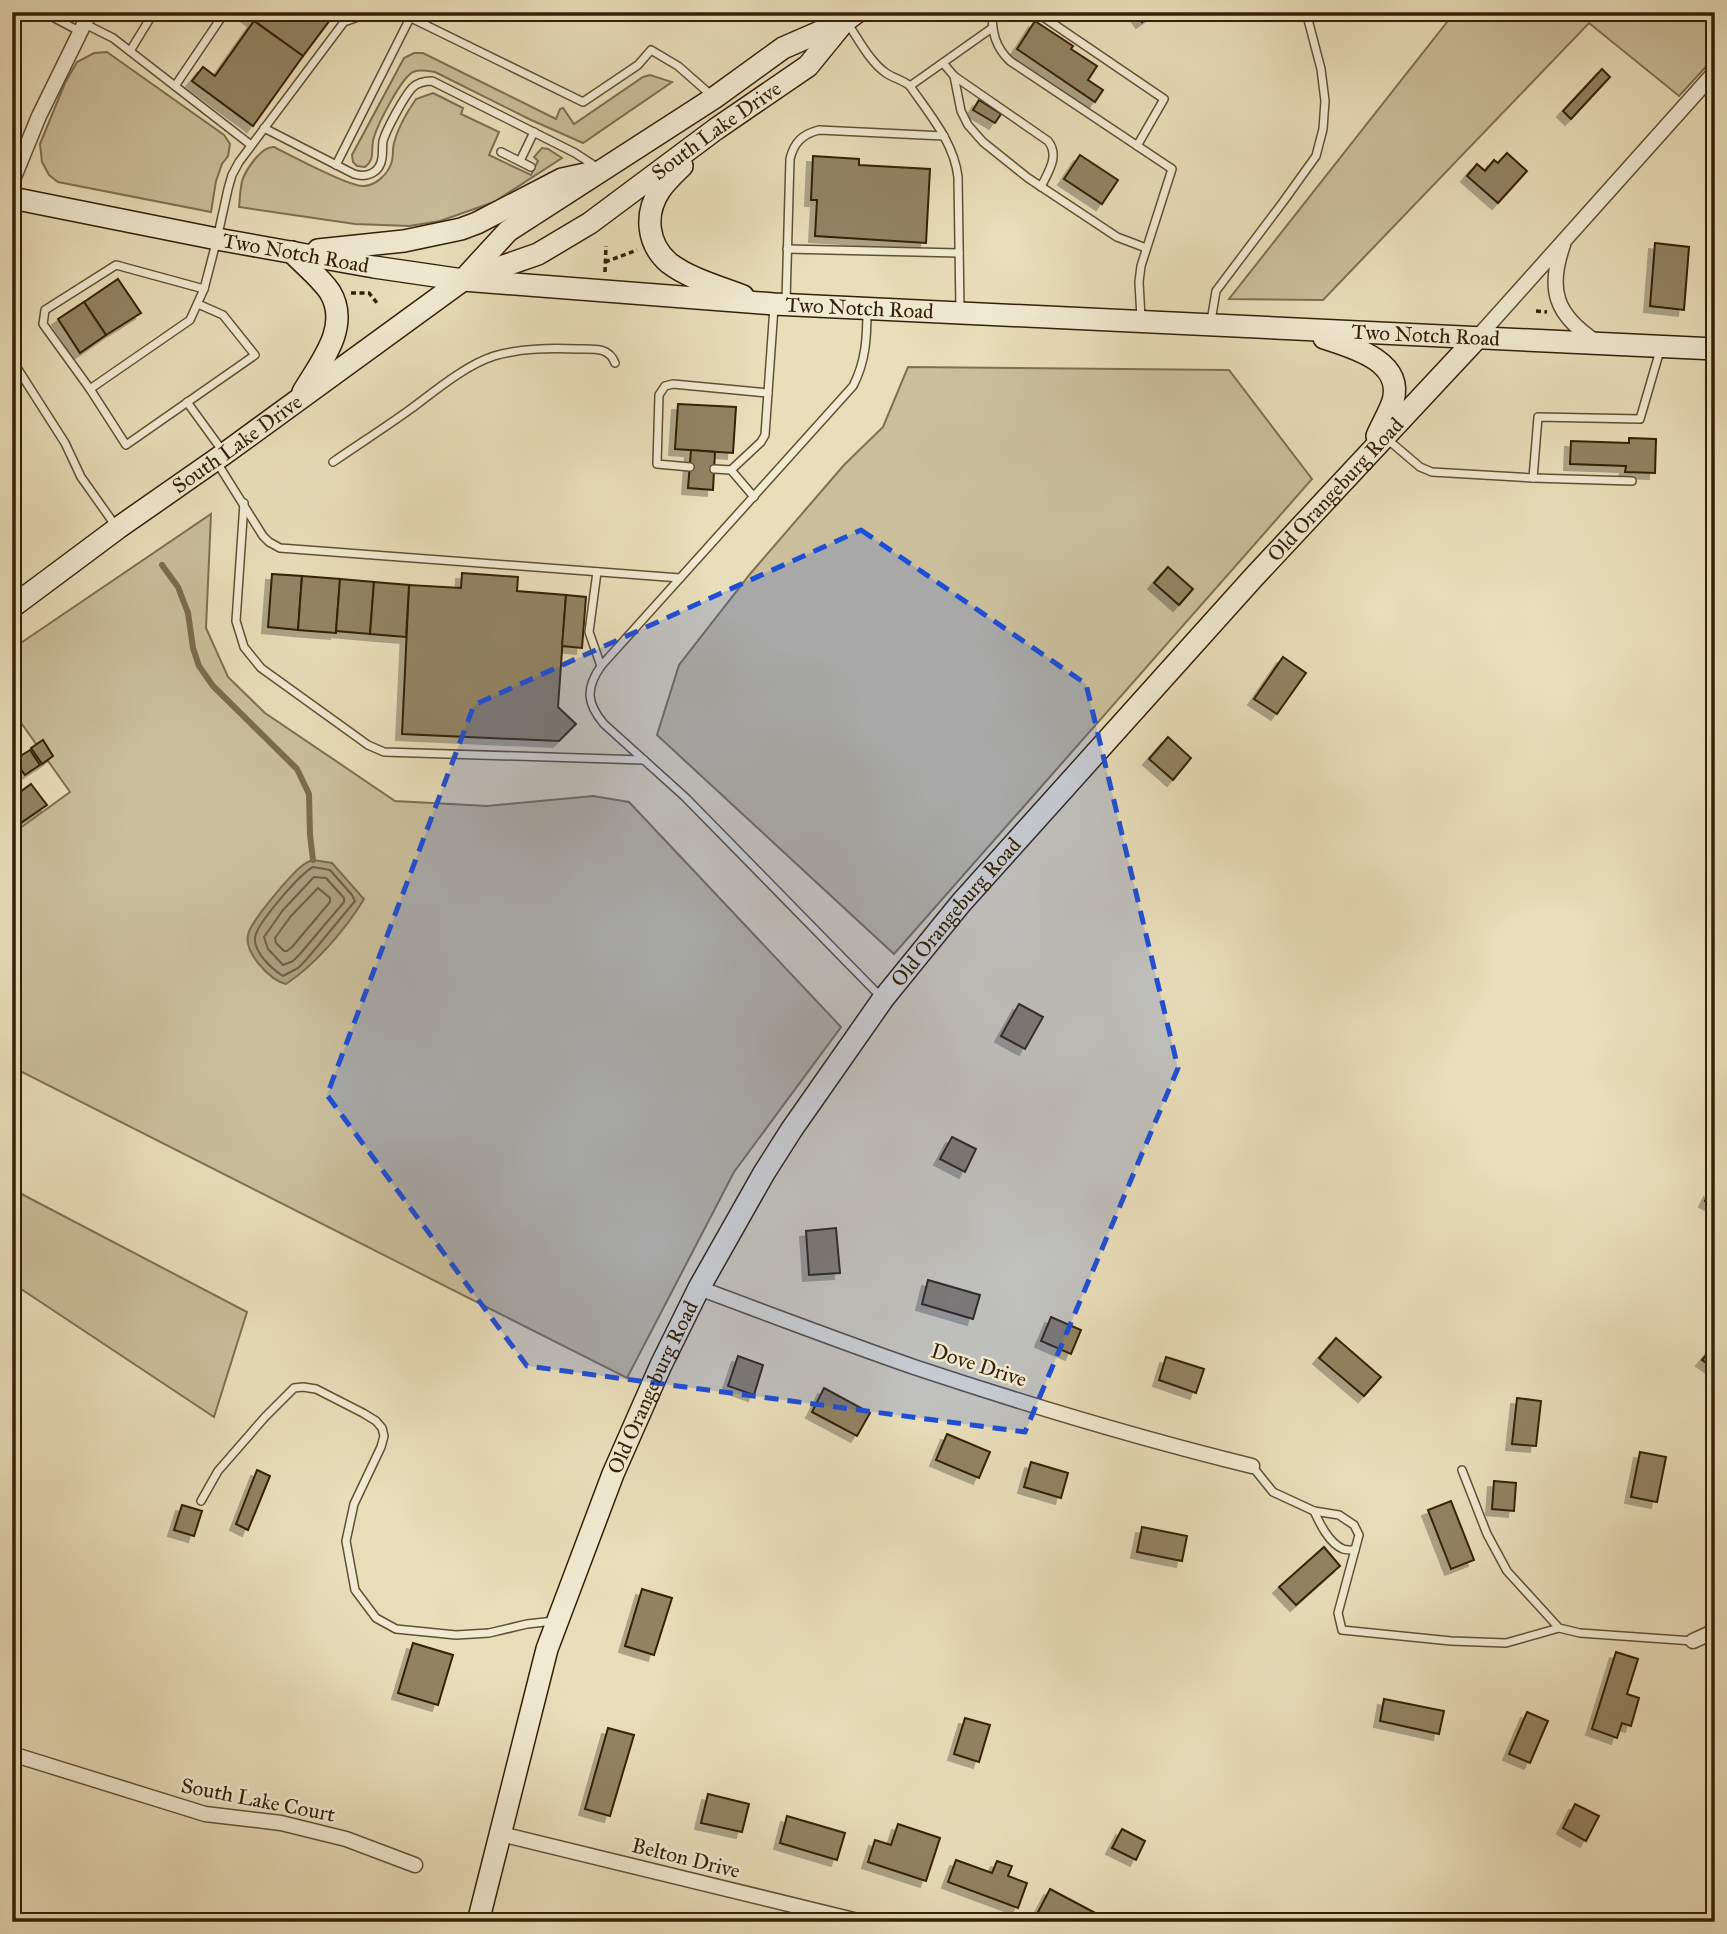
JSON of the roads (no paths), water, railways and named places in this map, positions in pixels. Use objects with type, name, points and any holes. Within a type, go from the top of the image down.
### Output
[{"type":"street","name":"South Lake Drive","points":[[12,607],[463,280],[508,231],[714,98],[783,48],[851,16]]},
{"type":"street","name":"South Lake Drive","points":[[463,280],[538,254],[590,223],[716,129],[808,66],[851,16]]},
{"type":"street","points":[[12,182],[39,116],[86,23]]},
{"type":"street","name":"Old Orangeburg Road","points":[[478,1922],[547,1649],[613,1474],[699,1288],[792,1129],[883,999],[961,903],[1253,578],[1477,338],[1715,72]]},
{"type":"street","points":[[716,129],[660,189],[653,205],[650,232],[654,244],[669,262],[684,272],[774,304]]},
{"type":"street","points":[[292,252],[404,241],[444,234],[477,223],[562,179],[601,170]]},
{"type":"street","name":"Two Notch Road","points":[[12,198],[217,239],[463,280],[774,304],[1715,349]]},
{"type":"street","points":[[1565,238],[1557,261],[1557,299],[1564,315],[1579,331],[1599,344]]},
{"type":"street","points":[[292,252],[329,291],[338,313],[338,322],[330,345],[298,401]]},
{"type":"street","points":[[1295,329],[1371,356],[1390,374],[1394,385],[1394,399],[1366,457]]},
{"type":"street","name":"Dove Drive","points":[[699,1288],[916,1367],[1088,1422],[1252,1465]]},
{"type":"street","points":[[1693,1641],[1715,1630]]},
{"type":"street","name":"South Lake Court","points":[[12,1754],[205,1814],[281,1823],[346,1839],[415,1865]]},
{"type":"street","name":"Belton Drive","points":[[501,1834],[862,1922]]},
{"type":"lane","points":[[43,12],[86,23],[113,38],[251,145]]},
{"type":"lane","points":[[130,51],[154,12]]},
{"type":"lane","points":[[175,86],[225,12]]},
{"type":"lane","points":[[90,389],[190,320],[204,289],[232,175],[251,145],[344,22],[372,12]]},
{"type":"lane","points":[[399,12],[583,102],[638,65],[651,50],[678,66],[714,98]]},
{"type":"lane","points":[[992,12],[992,28],[997,46],[1010,61],[1172,169],[1141,266],[1139,282],[1142,322]]},
{"type":"lane","points":[[1036,12],[1164,99],[1137,146]]},
{"type":"lane","points":[[1210,325],[1216,291],[1316,156],[1323,129],[1325,101],[1321,69],[1306,12]]},
{"type":"lane","points":[[851,16],[878,66],[910,86],[950,146],[957,165],[961,314]]},
{"type":"lane","points":[[336,165],[410,18]]},
{"type":"lane","points":[[910,86],[992,28]]},
{"type":"lane","points":[[943,63],[954,76],[1052,146],[1052,163],[1041,187]]},
{"type":"lane","points":[[954,76],[961,111],[968,125],[983,142],[1028,178],[1117,237],[1146,248]]},
{"type":"lane","points":[[264,128],[361,176],[373,174],[381,164],[385,137],[406,97],[418,83],[426,81],[438,83],[575,153],[601,170]]},
{"type":"lane","points":[[731,470],[765,435],[774,304],[787,249],[790,159],[797,142],[803,136],[819,130],[944,136]]},
{"type":"lane","points":[[520,161],[534,132]]},
{"type":"lane","points":[[501,152],[531,167]]},
{"type":"lane","points":[[787,249],[959,253]]},
{"type":"lane","points":[[198,304],[223,316],[255,355],[126,445],[43,324],[45,310],[116,265],[204,289]]},
{"type":"lane","points":[[867,309],[866,349],[862,369],[853,386],[601,666],[594,675],[590,694],[594,713],[685,797],[883,999]]},
{"type":"lane","points":[[1533,478],[1538,417],[1640,419],[1661,347]]},
{"type":"lane","points":[[333,462],[449,381],[495,355],[546,349],[601,350],[611,354],[615,363]]},
{"type":"lane","points":[[12,360],[65,443],[81,477],[118,528]]},
{"type":"lane","points":[[690,467],[657,464],[659,395],[665,386],[673,384],[768,393]]},
{"type":"lane","points":[[187,402],[263,536],[280,548],[680,578]]},
{"type":"lane","points":[[1385,437],[1412,461],[1432,472],[1632,481]]},
{"type":"lane","points":[[714,469],[731,470],[754,496]]},
{"type":"lane","points":[[244,503],[236,621],[244,647],[261,668],[368,745],[384,752],[645,760]]},
{"type":"lane","points":[[597,572],[589,632],[601,666]]},
{"type":"lane","points":[[1715,663],[1715,685]]},
{"type":"lane","points":[[201,1501],[218,1471],[265,1416],[294,1388],[316,1389],[363,1413],[382,1427],[384,1436],[381,1447],[354,1504],[346,1541],[355,1590],[376,1618],[396,1629],[456,1635],[489,1633],[527,1624],[558,1621]]},
{"type":"lane","points":[[1252,1465],[1273,1492],[1314,1511],[1339,1515],[1354,1525],[1359,1535],[1338,1613],[1342,1630],[1451,1641],[1506,1643],[1559,1628],[1580,1633],[1693,1641]]},
{"type":"lane","points":[[1462,1470],[1487,1534],[1507,1571],[1559,1628]]},
{"type":"lane","points":[[1314,1511],[1324,1531],[1333,1541],[1343,1550],[1355,1550]]},
{"type":"water","points":[[313,860],[332,863],[364,899],[329,946],[286,984],[260,965],[250,950],[248,935],[263,909],[281,887],[303,865]]},
{"type":"waterway","points":[[162,565],[178,587],[188,613],[193,648],[199,666],[213,686],[297,769],[309,794],[313,860]]}]
